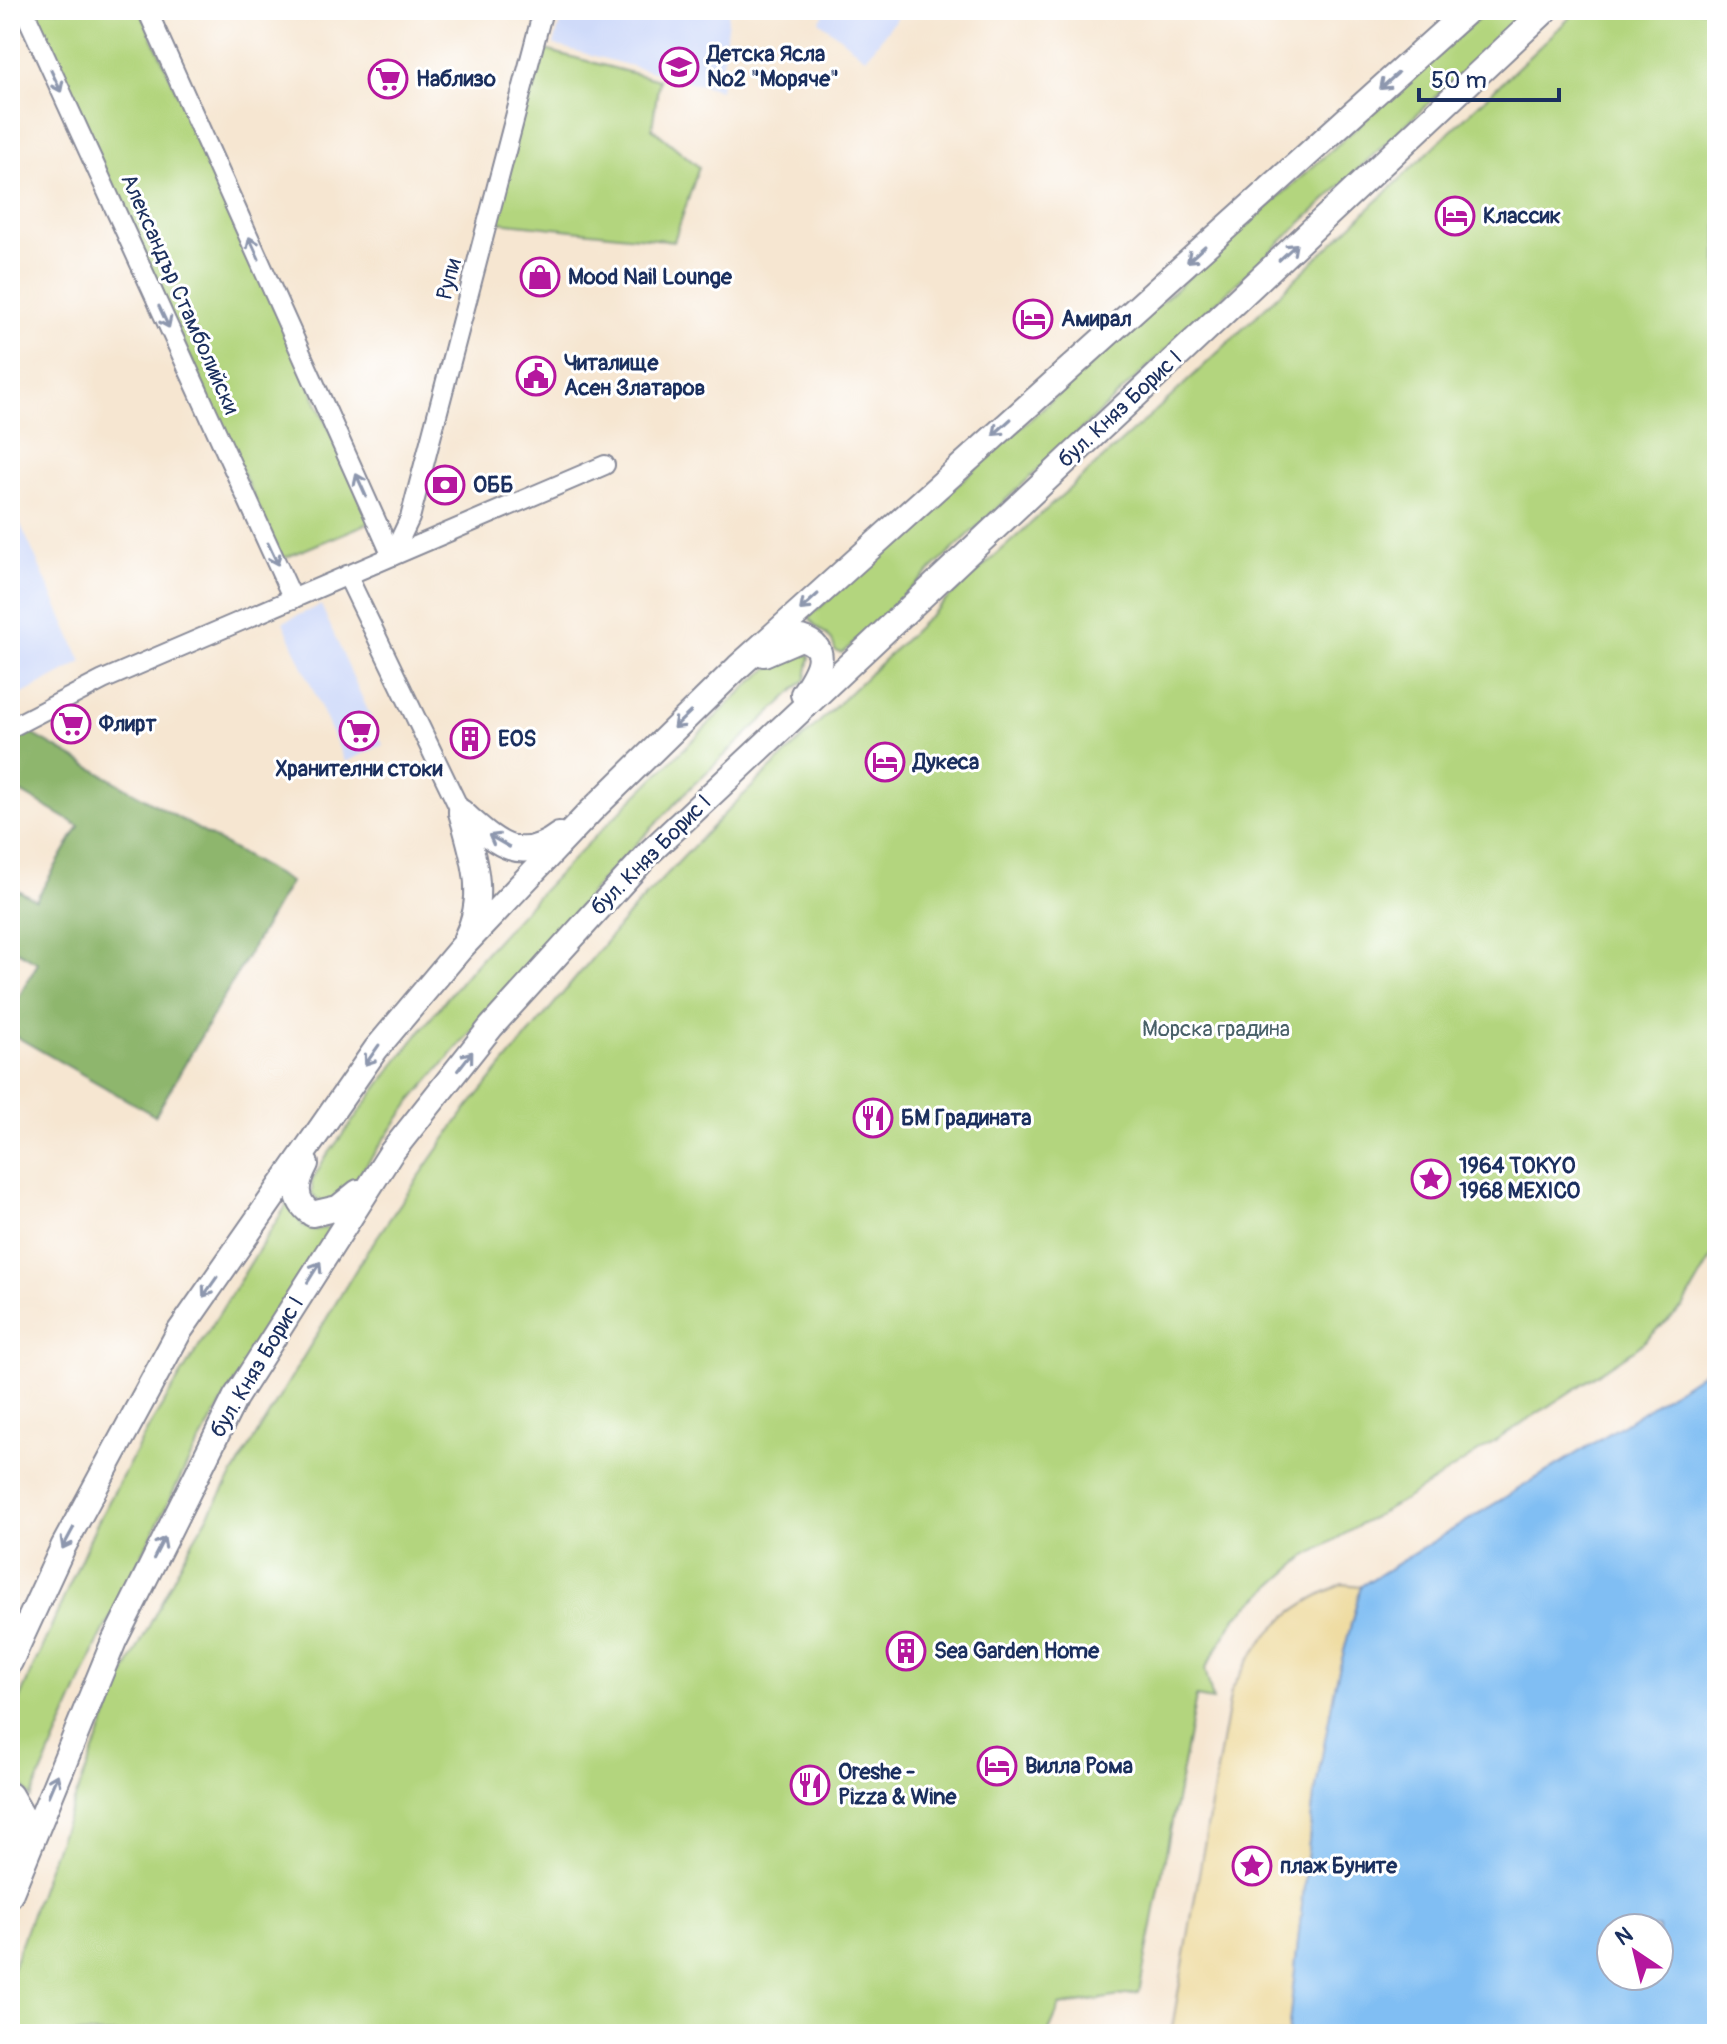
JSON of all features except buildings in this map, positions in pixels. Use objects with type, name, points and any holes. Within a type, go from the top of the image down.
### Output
[{"type":"main road","points":[[10,1662],[63,1547],[179,1332],[376,1049],[461,948],[590,812],[738,667],[1468,10]]},
{"type":"main road","name":"бул. Княз Борис I","points":[[10,1895],[114,1641],[235,1398],[391,1153],[491,1027],[650,852],[1546,10]]},
{"type":"main road","points":[[738,667],[801,638],[821,652],[817,673],[785,723]]},
{"type":"main road","points":[[461,812],[502,847],[525,850],[552,840],[590,812]]},
{"type":"main road","points":[[461,812],[477,870],[479,895],[472,926],[461,948]]},
{"type":"main road","points":[[335,1109],[299,1177],[297,1195],[305,1209],[318,1215],[338,1208],[362,1188],[391,1153]]},
{"type":"main road","points":[[10,1795],[22,1816],[23,1857]]},
{"type":"street","name":"Александър Стамболийски","points":[[24,10],[293,599]]},
{"type":"street","points":[[147,10],[392,556]]},
{"type":"street","name":"Рупи","points":[[392,556],[410,518],[543,10]]},
{"type":"street","points":[[10,728],[103,680],[605,465]]},
{"type":"street","points":[[347,575],[461,812]]},
{"type":"shaded area","name":"Детска Ясла №2 \"Моряче\"","points":[[563,10],[729,10],[720,90],[554,45]]},
{"type":"shaded area","points":[[827,10],[903,10],[866,58],[819,21]]},
{"type":"shaded area","points":[[10,500],[82,662],[10,701]]},
{"type":"shaded area","points":[[321,605],[383,745],[345,762],[283,622]]},
{"type":"green space","points":[[32,10],[140,10],[371,522],[282,559]]},
{"type":"green space","points":[[1488,10],[1528,10],[848,648],[842,653],[835,651],[828,636],[809,617]]},
{"type":"green space","name":"Морска градина","points":[[1578,10],[1717,10],[1717,1248],[1683,1307],[1637,1348],[1422,1489],[1305,1557],[1236,1617],[1205,1669],[1213,1700],[1196,1697],[1139,1993],[1060,2006],[1048,2034],[10,2034],[10,1975],[50,1862],[125,1673],[190,1546],[364,1256],[464,1112],[630,913],[730,808],[946,600],[1172,396]]},
{"type":"green space","points":[[534,47],[659,80],[652,128],[699,167],[674,241],[488,221]]},
{"type":"green space","points":[[802,651],[810,656],[806,679],[692,786],[602,880],[412,1100],[342,1199],[321,1203],[312,1194],[312,1181],[323,1161],[465,976],[537,896],[731,702],[776,663]]},
{"type":"green space","points":[[29,732],[290,882],[155,1116],[10,1033],[10,1012],[38,963],[10,947],[10,886],[36,900],[79,826],[10,786],[10,746]]},
{"type":"green space","points":[[289,1201],[302,1225],[313,1230],[335,1227],[226,1396],[190,1459],[99,1640],[31,1798],[20,1781],[10,1775],[10,1720],[95,1527],[149,1427]]},
{"type":"sand","name":"плаж Буните","points":[[1343,1584],[1361,1586],[1336,1682],[1313,1804],[1288,2034],[1171,2034],[1231,1691],[1253,1654],[1276,1626],[1305,1603]]},
{"type":"water","points":[[1717,1358],[1717,2034],[1288,2034],[1313,1804],[1336,1682],[1361,1586],[1705,1371]]},
{"type":"place","name":"Детска Ясла №2 \"Моряче\"","points":[[679,67]]},
{"type":"place","name":"Наблизо","points":[[388,79]]},
{"type":"place","name":"Классик","points":[[1455,216]]},
{"type":"place","name":"Mood Nail Lounge","points":[[540,277]]},
{"type":"place","name":"Амирал","points":[[1033,319]]},
{"type":"place","name":"Читалище Асен Златаров","points":[[536,376]]},
{"type":"place","name":"ОББ","points":[[445,485]]},
{"type":"place","name":"Флирт","points":[[71,724]]},
{"type":"place","name":"Хранителни стоки","points":[[359,731]]},
{"type":"place","name":"EOS","points":[[470,739]]},
{"type":"place","name":"Дукеса","points":[[885,762]]},
{"type":"place","name":"БМ Градината","points":[[873,1118]]},
{"type":"place","name":"1964 TOKYO 1968 MEXICO","points":[[1431,1179]]},
{"type":"place","name":"Sea Garden Home","points":[[906,1651]]},
{"type":"place","name":"Вилла Рома","points":[[997,1766]]},
{"type":"place","name":"Oreshe - Pizza & Wine","points":[[810,1785]]},
{"type":"place","name":"плаж Буните","points":[[1252,1866]]}]
